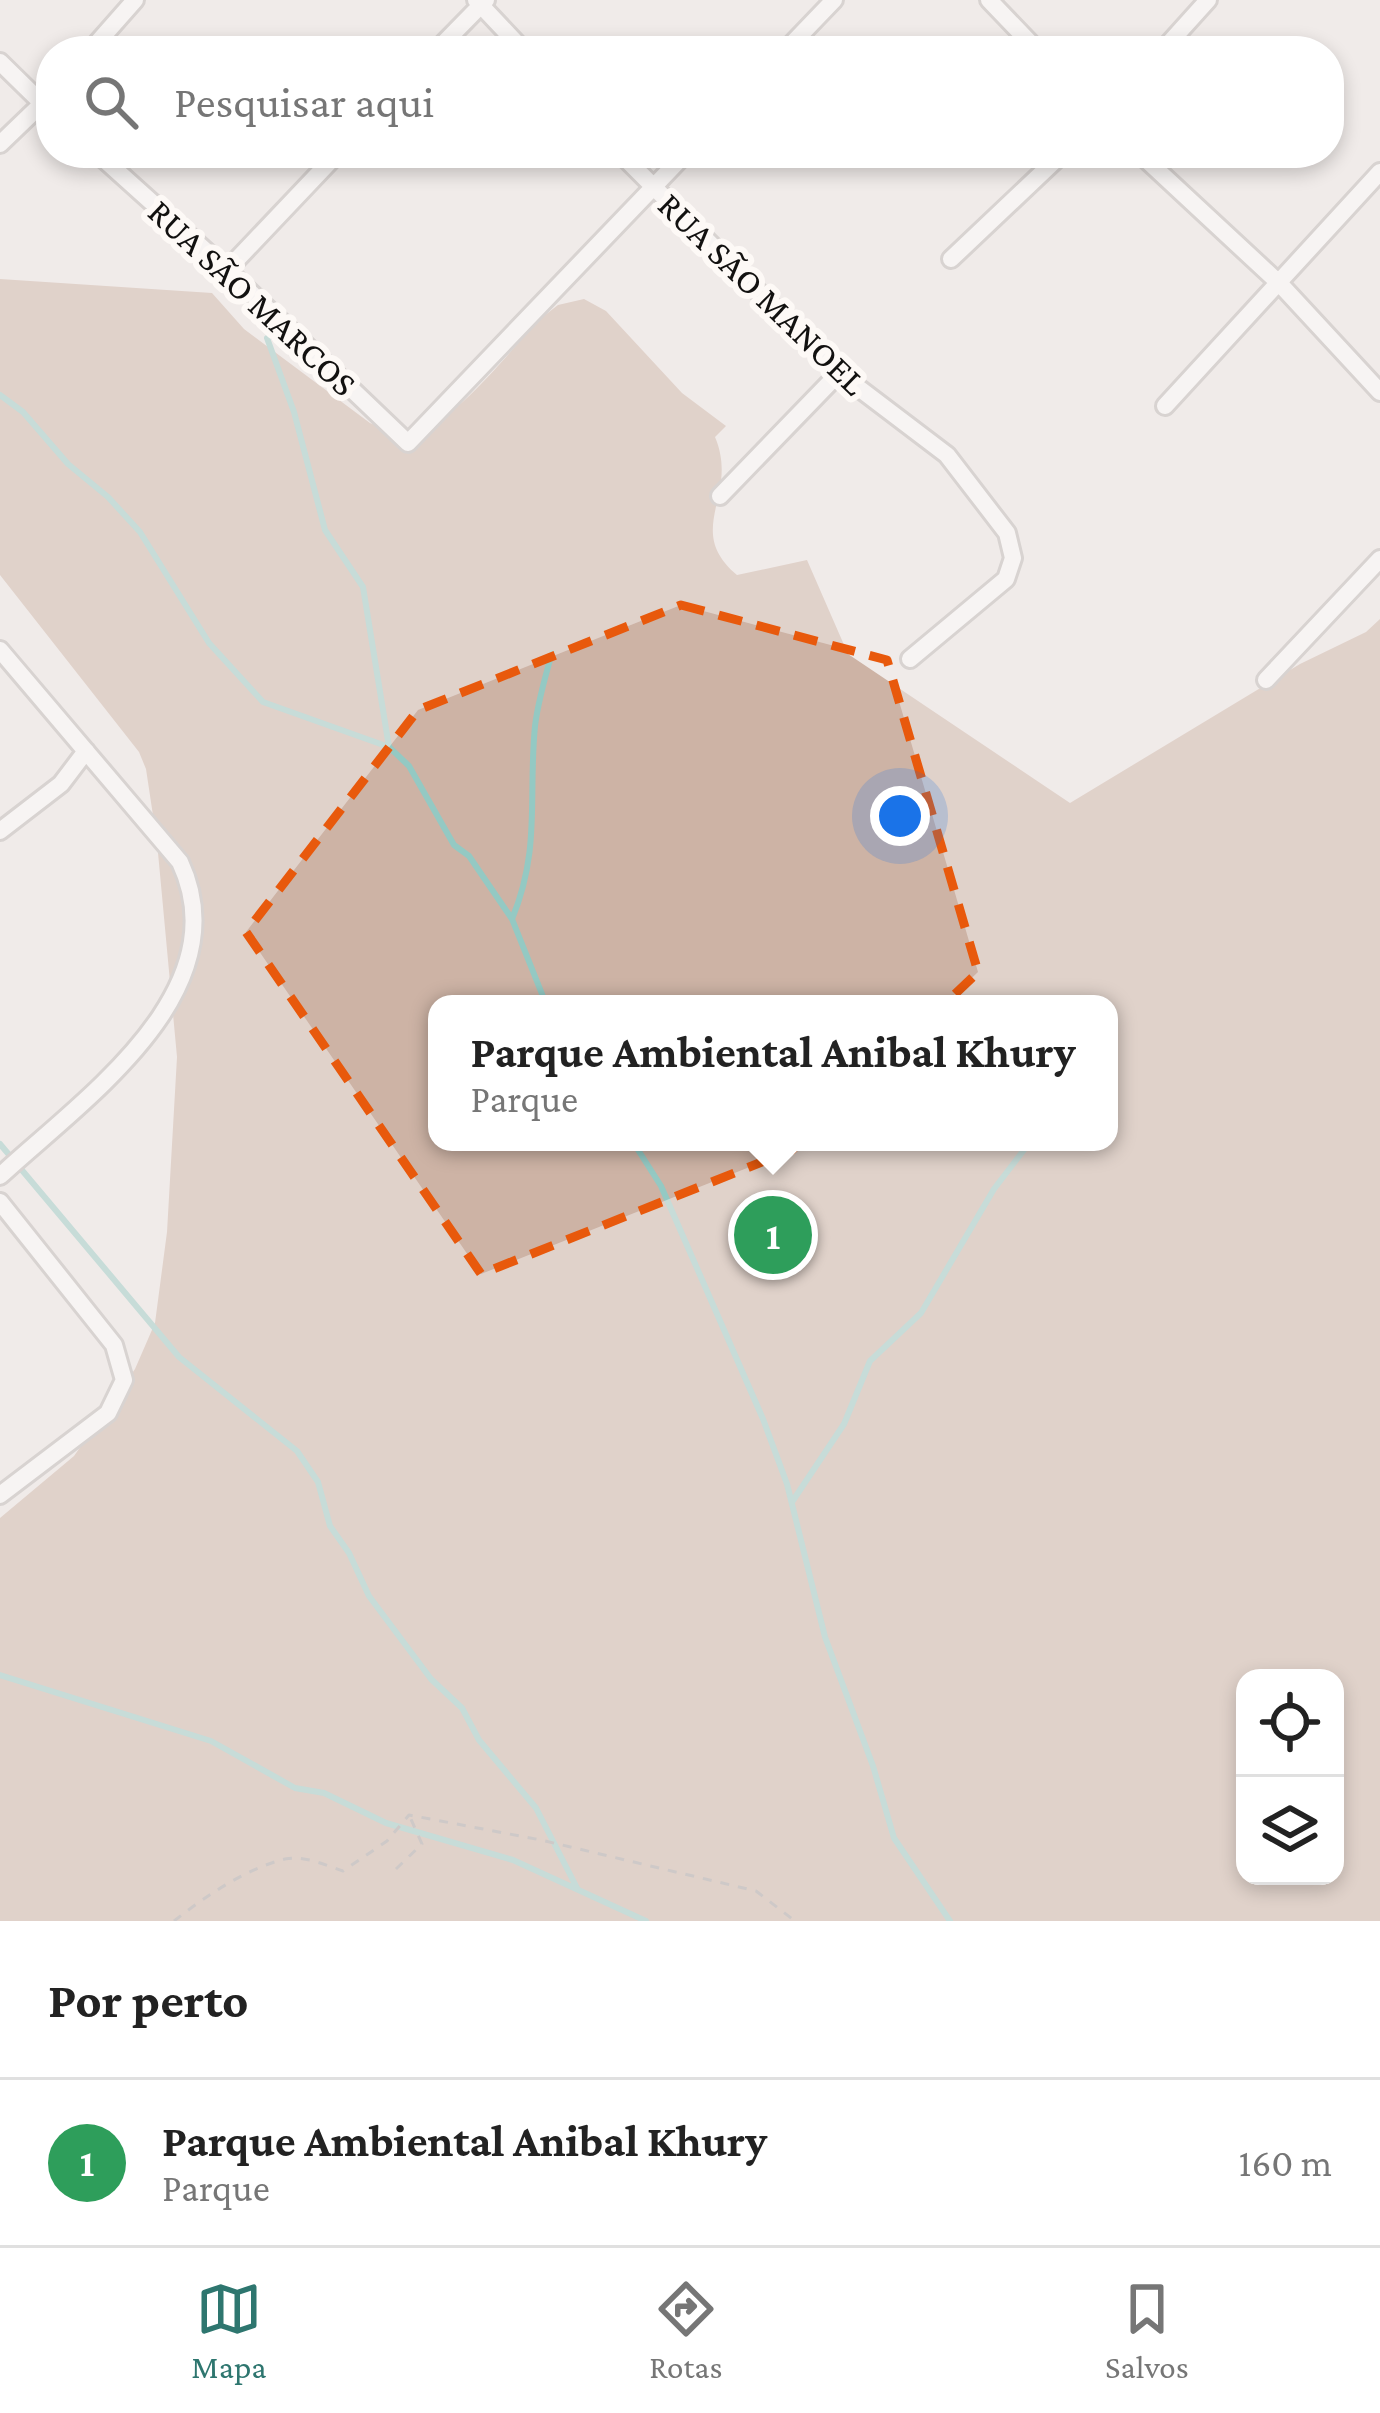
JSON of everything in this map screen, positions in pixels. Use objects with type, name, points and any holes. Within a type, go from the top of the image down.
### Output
[{"type":"street","points":[[104,36],[136,0]]},
{"type":"street","points":[[799,36],[834,0]]},
{"type":"street","points":[[989,0],[1023,36]]},
{"type":"street","points":[[1176,36],[1208,0]]},
{"type":"street","points":[[450,36],[481,2],[511,36]]},
{"type":"street","points":[[0,62],[36,94]]},
{"type":"street","points":[[0,144],[36,114]]},
{"type":"street","name":"RUA SÃO MARCOS","points":[[114,168],[408,443],[652,188]]},
{"type":"street","points":[[227,270],[324,168]]},
{"type":"street","name":"RUA SÃO MANOEL","points":[[634,168],[839,373],[947,455],[1007,533],[1012,558],[1006,579],[910,659]]},
{"type":"street","points":[[652,188],[671,168]]},
{"type":"street","points":[[951,259],[1047,168]]},
{"type":"street","points":[[1154,168],[1280,284],[1380,392]]},
{"type":"street","points":[[1165,406],[1380,172]]},
{"type":"street","points":[[720,496],[839,373]]},
{"type":"street","points":[[1266,680],[1380,559]]},
{"type":"street","points":[[0,650],[180,862],[193,889],[196,936],[167,1011],[146,1041],[0,1176]]},
{"type":"street","points":[[0,831],[61,784],[86,751]]},
{"type":"street","points":[[0,1202],[114,1345],[124,1380],[108,1413],[0,1495]]},
{"type":"path","points":[[174,1921],[210,1892],[288,1858],[308,1859],[343,1871],[387,1841],[410,1815]]},
{"type":"path","points":[[396,1869],[422,1844],[410,1815]]},
{"type":"path","points":[[410,1815],[541,1840],[756,1892],[795,1921]]},
{"type":"highlighted area","points":[[681,605],[887,660],[978,972],[792,1150],[481,1274],[246,932],[418,710]]},
{"type":"shaded area","points":[[0,279],[212,293],[244,329],[370,423],[404,433],[431,426],[448,414],[540,319],[558,305],[584,299],[606,311],[682,393],[726,426],[715,437],[721,477],[714,542],[737,575],[807,560],[848,654],[1070,803],[1300,664],[1366,632],[1380,619],[1380,1921],[0,1921],[0,1518],[74,1456],[135,1369],[155,1323],[167,1232],[177,1057],[146,769],[139,752],[0,575]]},
{"type":"waterway","points":[[267,338],[294,412],[325,530],[363,587],[389,747]]},
{"type":"waterway","points":[[0,395],[23,412],[68,464],[140,532],[209,643],[263,702],[389,747],[409,766],[454,845],[469,856],[512,919],[542,995]]},
{"type":"waterway","points":[[512,919],[527,869],[535,726],[552,653]]},
{"type":"waterway","points":[[0,1144],[179,1357],[297,1451],[318,1482],[330,1526],[369,1596],[431,1679],[462,1708],[479,1740],[536,1808],[577,1888]]},
{"type":"waterway","points":[[639,1151],[661,1186],[763,1419],[787,1484],[825,1637],[894,1838],[950,1921]]},
{"type":"waterway","points":[[792,1502],[844,1424],[870,1361],[921,1313],[994,1189],[1023,1151]]},
{"type":"waterway","points":[[0,1675],[211,1741],[295,1788],[324,1793],[386,1823],[513,1860],[646,1921]]},
{"type":"place","name":"Parque Ambiental Anibal Khury","points":[[773,1235]]}]
